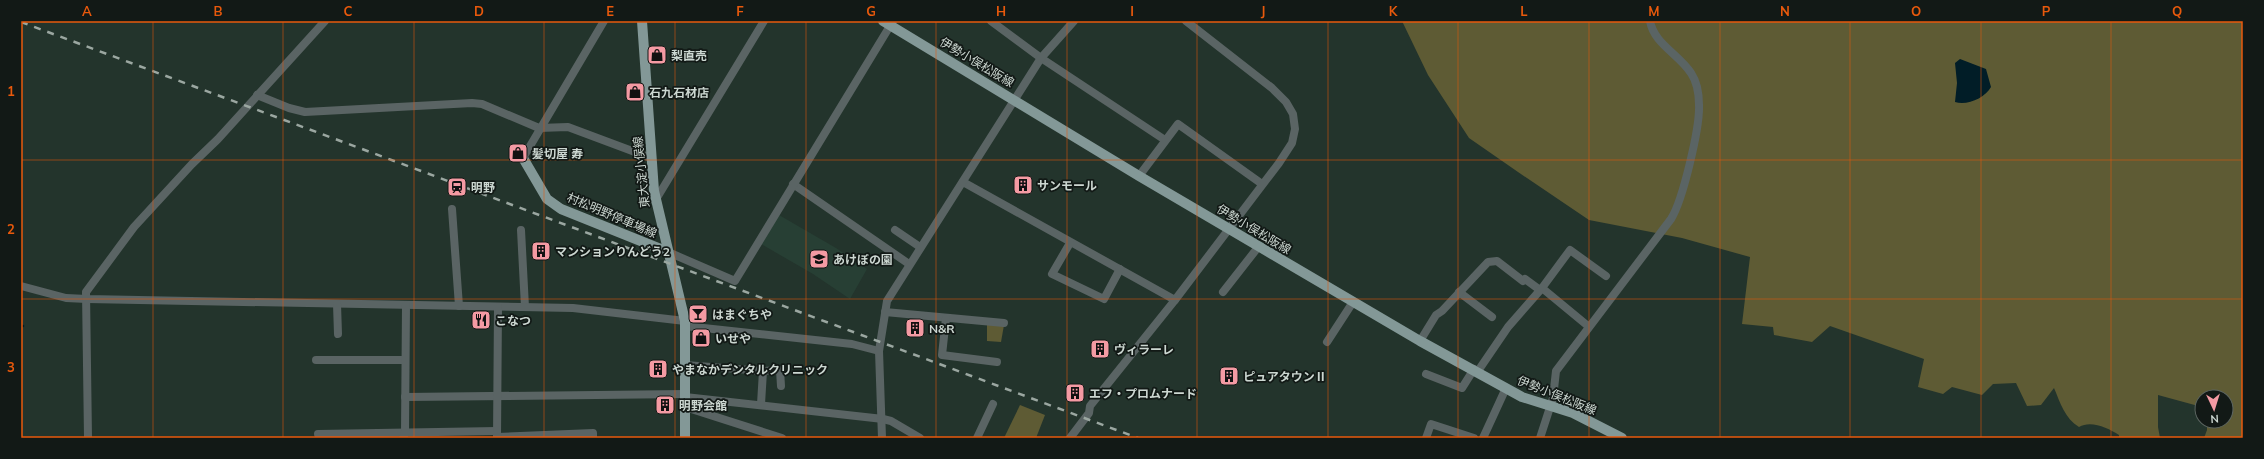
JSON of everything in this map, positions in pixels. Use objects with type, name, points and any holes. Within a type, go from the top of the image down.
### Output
[{"type":"main road","name":"東大淀小俣線","points":[[642,21],[655,201],[685,324],[685,438]]},
{"type":"main road","name":"伊勢小俣松阪線","points":[[889,22],[1138,176],[1420,341],[1476,370],[1522,397],[1585,419],[1622,438]]},
{"type":"main road","name":"村松明野停車場線","points":[[523,158],[547,199],[561,209],[668,252]]},
{"type":"street","points":[[88,438],[86,292],[134,227],[192,164],[218,139],[325,21]]},
{"type":"street","points":[[523,158],[539,128],[604,21]]},
{"type":"street","points":[[655,201],[764,21]]},
{"type":"street","points":[[991,21],[1041,58],[1166,140]]},
{"type":"street","points":[[882,438],[883,419],[879,351],[887,301],[920,247],[964,182],[1041,58],[1074,21]]},
{"type":"street","points":[[1070,438],[1089,413],[1090,406],[1175,300],[1292,143],[1295,129],[1293,114],[1281,96],[1186,21]]},
{"type":"street","points":[[1540,438],[1551,406],[1556,371],[1588,326],[1643,256],[1677,209],[1698,119],[1698,90],[1693,76],[1662,43],[1650,21]]},
{"type":"street","points":[[668,252],[735,281],[889,22]]},
{"type":"street","points":[[257,95],[306,112],[477,103],[539,128],[568,127],[651,158]]},
{"type":"street","points":[[1138,176],[1178,124],[1262,184]]},
{"type":"street","points":[[964,182],[1070,243],[1175,300]]},
{"type":"street","points":[[793,184],[909,264]]},
{"type":"street","points":[[452,209],[459,306]]},
{"type":"street","points":[[521,230],[525,307]]},
{"type":"street","points":[[895,230],[920,247]]},
{"type":"street","points":[[1070,243],[1052,274],[1104,299],[1120,269]]},
{"type":"street","points":[[1223,292],[1259,246]]},
{"type":"street","points":[[1426,374],[1462,388],[1508,327],[1541,289],[1570,250],[1606,276]]},
{"type":"street","points":[[1420,341],[1436,314],[1442,311],[1488,262],[1497,261],[1523,281],[1526,278],[1588,326]]},
{"type":"street","points":[[21,286],[66,298],[87,299],[573,308],[685,324],[852,344],[879,351]]},
{"type":"street","points":[[1459,292],[1492,317]]},
{"type":"street","points":[[1327,342],[1353,302]]},
{"type":"street","points":[[338,304],[338,334]]},
{"type":"street","points":[[404,435],[406,305]]},
{"type":"street","points":[[497,436],[498,307]]},
{"type":"street","points":[[885,312],[1004,323]]},
{"type":"street","points":[[946,318],[942,356],[997,362]]},
{"type":"street","points":[[316,360],[405,360]]},
{"type":"street","points":[[685,365],[764,371],[780,370],[781,386]]},
{"type":"street","points":[[761,404],[764,371]]},
{"type":"street","points":[[1483,438],[1506,388]]},
{"type":"street","points":[[405,397],[685,399],[761,404],[883,419],[891,421],[920,438]]},
{"type":"street","points":[[685,399],[782,438]]},
{"type":"street","points":[[977,438],[993,404]]},
{"type":"street","points":[[1426,438],[1431,424],[1474,438]]},
{"type":"street","points":[[318,434],[497,436],[593,433],[593,438]]},
{"type":"shaded area","points":[[1402,21],[2243,21],[2243,438],[2204,438],[2207,429],[2234,429],[2234,389],[2194,389],[2194,405],[2158,395],[2158,427],[2160,438],[2119,438],[2119,435],[2099,426],[2089,424],[2079,427],[2074,424],[2064,410],[2054,388],[2041,405],[2027,406],[2016,383],[1993,384],[1982,395],[1952,387],[1943,394],[1918,387],[1924,359],[1830,326],[1812,342],[1774,335],[1773,327],[1742,324],[1750,257],[1682,238],[1589,220],[1469,138],[1428,75]]},
{"type":"shaded area","name":"あけぼの園","points":[[779,215],[836,248],[867,269],[850,299],[813,274],[761,244]]},
{"type":"shaded area","points":[[987,324],[1004,325],[1001,342],[987,341]]},
{"type":"shaded area","points":[[1020,405],[1045,415],[1036,438],[1004,438]]},
{"type":"water","points":[[1960,59],[1986,69],[1991,87],[1985,95],[1965,103],[1955,102],[1957,83],[1955,63]]},
{"type":"railway","points":[[21,22],[1138,438]]},
{"type":"place","name":"梨直売","points":[[657,55]]},
{"type":"place","name":"石九石材店","points":[[635,92]]},
{"type":"place","name":"髪切屋 寿","points":[[518,153]]},
{"type":"place","name":"サンモール","points":[[1023,185]]},
{"type":"place","name":"明野","points":[[457,187]]},
{"type":"place","name":"マンションりんどう2","points":[[541,251]]},
{"type":"place","name":"あけぼの園","points":[[819,259]]},
{"type":"place","name":"はまぐちや","points":[[698,314]]},
{"type":"place","name":"こなつ","points":[[481,320]]},
{"type":"place","name":"N&R","points":[[915,328]]},
{"type":"place","name":"いせや","points":[[701,338]]},
{"type":"place","name":"ヴィラーレ","points":[[1100,349]]},
{"type":"place","name":"やまなかデンタルクリニック","points":[[658,369]]},
{"type":"place","name":"ピュアタウンⅡ","points":[[1229,376]]},
{"type":"place","name":"エフ・プロムナード","points":[[1075,393]]},
{"type":"place","name":"明野会館","points":[[665,405]]}]
